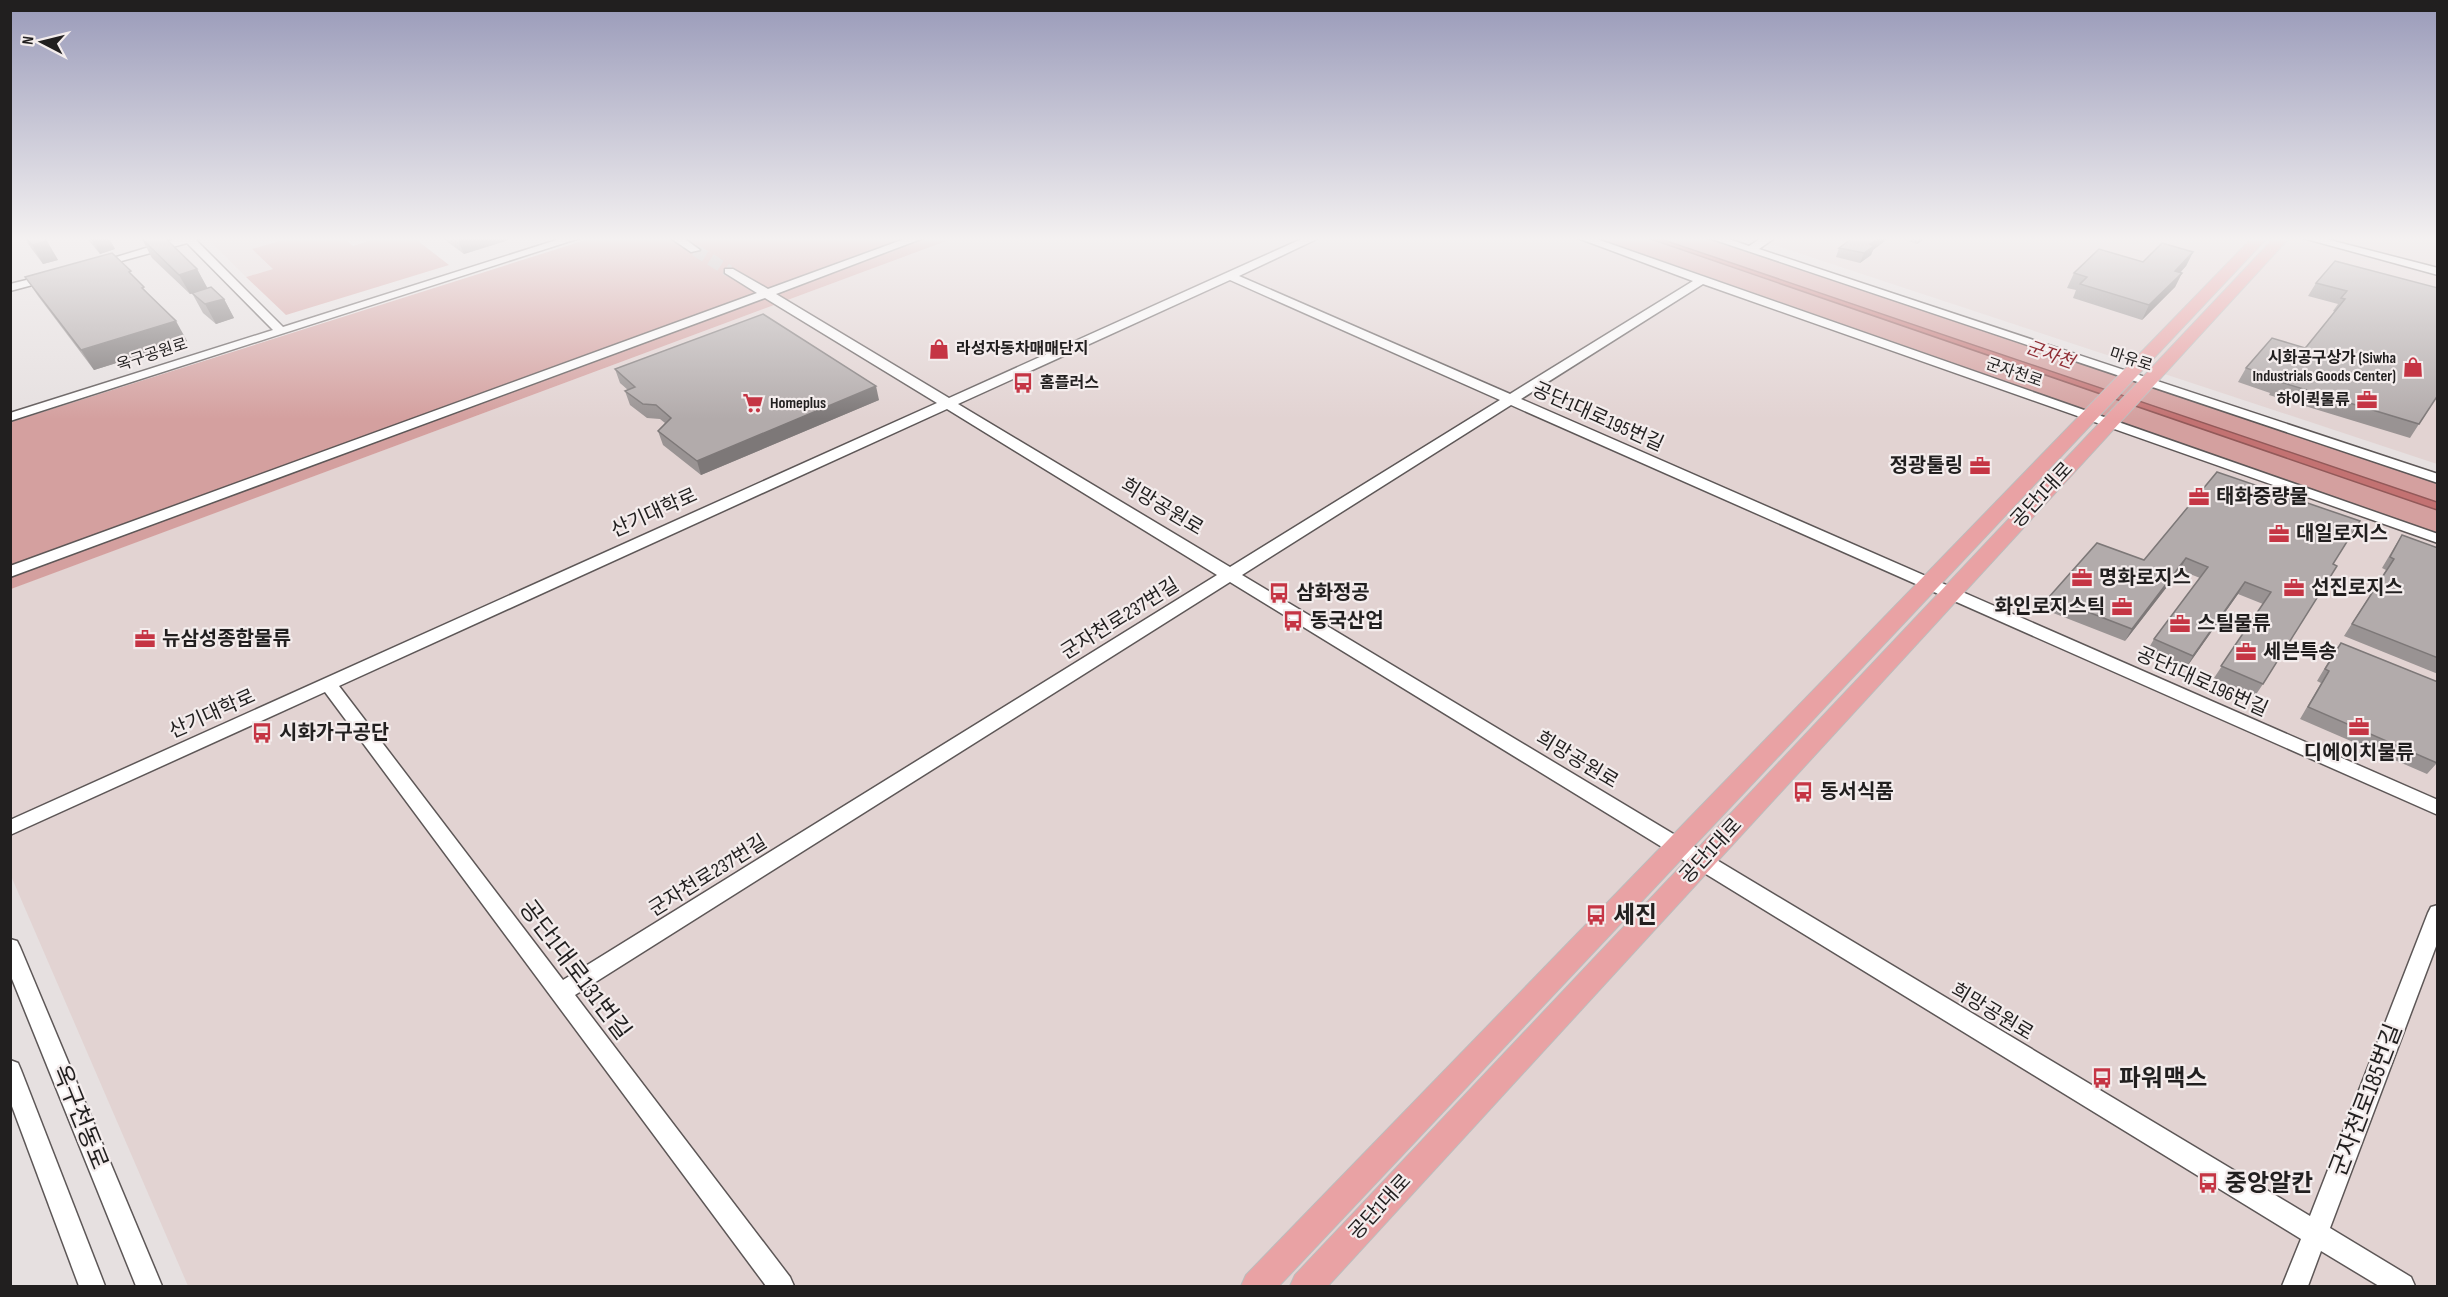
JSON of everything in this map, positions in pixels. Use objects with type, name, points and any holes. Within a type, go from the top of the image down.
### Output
[{"type":"main road","points":[[2104,416],[2129,377],[2204,298]]},
{"type":"main road","points":[[2104,416],[2147,384],[2227,298]]},
{"type":"main road","name":"공단1대로","points":[[1306,1287],[1701,862],[1940,589],[2104,416]]},
{"type":"main road","points":[[1257,1287],[1678,848],[1940,589]]},
{"type":"street","points":[[249,298],[278,328]]},
{"type":"street","name":"옥구공원로","points":[[10,417],[371,298]]},
{"type":"street","name":"옥구공원로","points":[[10,408],[378,298]]},
{"type":"street","points":[[10,572],[757,298]]},
{"type":"street","name":"희망공원로","points":[[773,298],[2402,1287]]},
{"type":"street","name":"산기대학로","points":[[10,828],[1183,298]]},
{"type":"street","name":"공단1대로195번길","points":[[1279,298],[1940,589]]},
{"type":"street","name":"군자천로237번길","points":[[560,993],[1674,298]]},
{"type":"street","name":"군자천로","points":[[1754,298],[2104,416],[2438,539]]},
{"type":"street","name":"마유로","points":[[1898,298],[2147,384],[2438,479]]},
{"type":"street","name":"마유로","points":[[2147,384],[2438,469]]},
{"type":"street","name":"공단1대로196번길","points":[[1940,589],[2438,808]]},
{"type":"street","name":"공단1대로131번길","points":[[328,684],[781,1287]]},
{"type":"street","name":"군자천로185번길","points":[[2295,1287],[2438,913]]},
{"type":"street","name":"옥구천동로","points":[[10,947],[149,1287]]},
{"type":"street","points":[[10,1070],[92,1287]]},
{"type":"shaded area","points":[[268,298],[343,298],[286,315]]},
{"type":"shaded area","points":[[404,298],[794,298],[11,589],[11,422]]},
{"type":"shaded area","points":[[794,298],[1746,298],[2437,541],[2437,1286],[188,1286],[11,876],[10,589]]},
{"type":"shaded area","points":[[1752,298],[1893,298],[2437,479],[2437,539]]},
{"type":"shaded area","points":[[1821,298],[1834,298],[2437,502],[2437,510]]},
{"type":"shaded area","points":[[1933,298],[2437,298],[2437,464]]},
{"type":"building","points":[[41,298],[152,298],[176,321],[81,350]]},
{"type":"building","points":[[197,298],[224,299],[205,304]]},
{"type":"building","points":[[2124,298],[2157,298],[2149,305]]},
{"type":"building","points":[[2341,298],[2438,298],[2438,395],[2419,424],[2277,381],[2279,379],[2246,368],[2272,338],[2305,348],[2345,299]]},
{"type":"building","name":"Homeplus","points":[[763,314],[876,386],[697,461],[658,431],[671,418],[656,405],[643,404],[625,391],[635,387],[615,369]]},
{"type":"building","points":[[2217,472],[2360,521],[2333,564],[2337,566],[2263,684],[2221,666],[2271,592],[2245,582],[2193,656],[2154,639],[2208,567],[2186,558],[2132,629],[2049,597],[2097,543],[2144,560]]},
{"type":"building","points":[[2402,535],[2438,548],[2438,658],[2352,624],[2394,559],[2390,557]]},
{"type":"building","points":[[2341,643],[2438,682],[2437,763],[2308,707],[2329,671],[2325,669]]},
{"type":"place","name":"라성자동차매매단지","points":[[939,349]]},
{"type":"place","name":"시화공구상가 (Siwha Industrials Goods Center)","points":[[2413,367]]},
{"type":"place","name":"홈플러스","points":[[1023,383]]},
{"type":"place","name":"하이퀵물류","points":[[2367,400]]},
{"type":"place","name":"Homeplus","points":[[753,403]]},
{"type":"place","name":"정광툴링","points":[[1980,466]]},
{"type":"place","name":"태화중량물","points":[[2199,497]]},
{"type":"place","name":"대일로지스","points":[[2279,534]]},
{"type":"place","name":"명화로지스","points":[[2082,578]]},
{"type":"place","name":"선진로지스","points":[[2294,588]]},
{"type":"place","name":"삼화정공","points":[[1279,593]]},
{"type":"place","name":"화인로지스틱","points":[[2122,607]]},
{"type":"place","name":"동국산업","points":[[1293,621]]},
{"type":"place","name":"스틸물류","points":[[2180,624]]},
{"type":"place","name":"뉴삼성종합물류","points":[[145,639]]},
{"type":"place","name":"세븐특송","points":[[2246,652]]},
{"type":"place","name":"디에이치물류","points":[[2359,727]]},
{"type":"place","name":"시화가구공단","points":[[262,733]]},
{"type":"place","name":"동서식품","points":[[1803,792]]},
{"type":"place","name":"세진","points":[[1596,915]]},
{"type":"place","name":"파워맥스","points":[[2102,1078]]},
{"type":"place","name":"중앙알칸","points":[[2208,1183]]},
{"type":"water label","name":"군자천","points":[[2050,355]]}]
